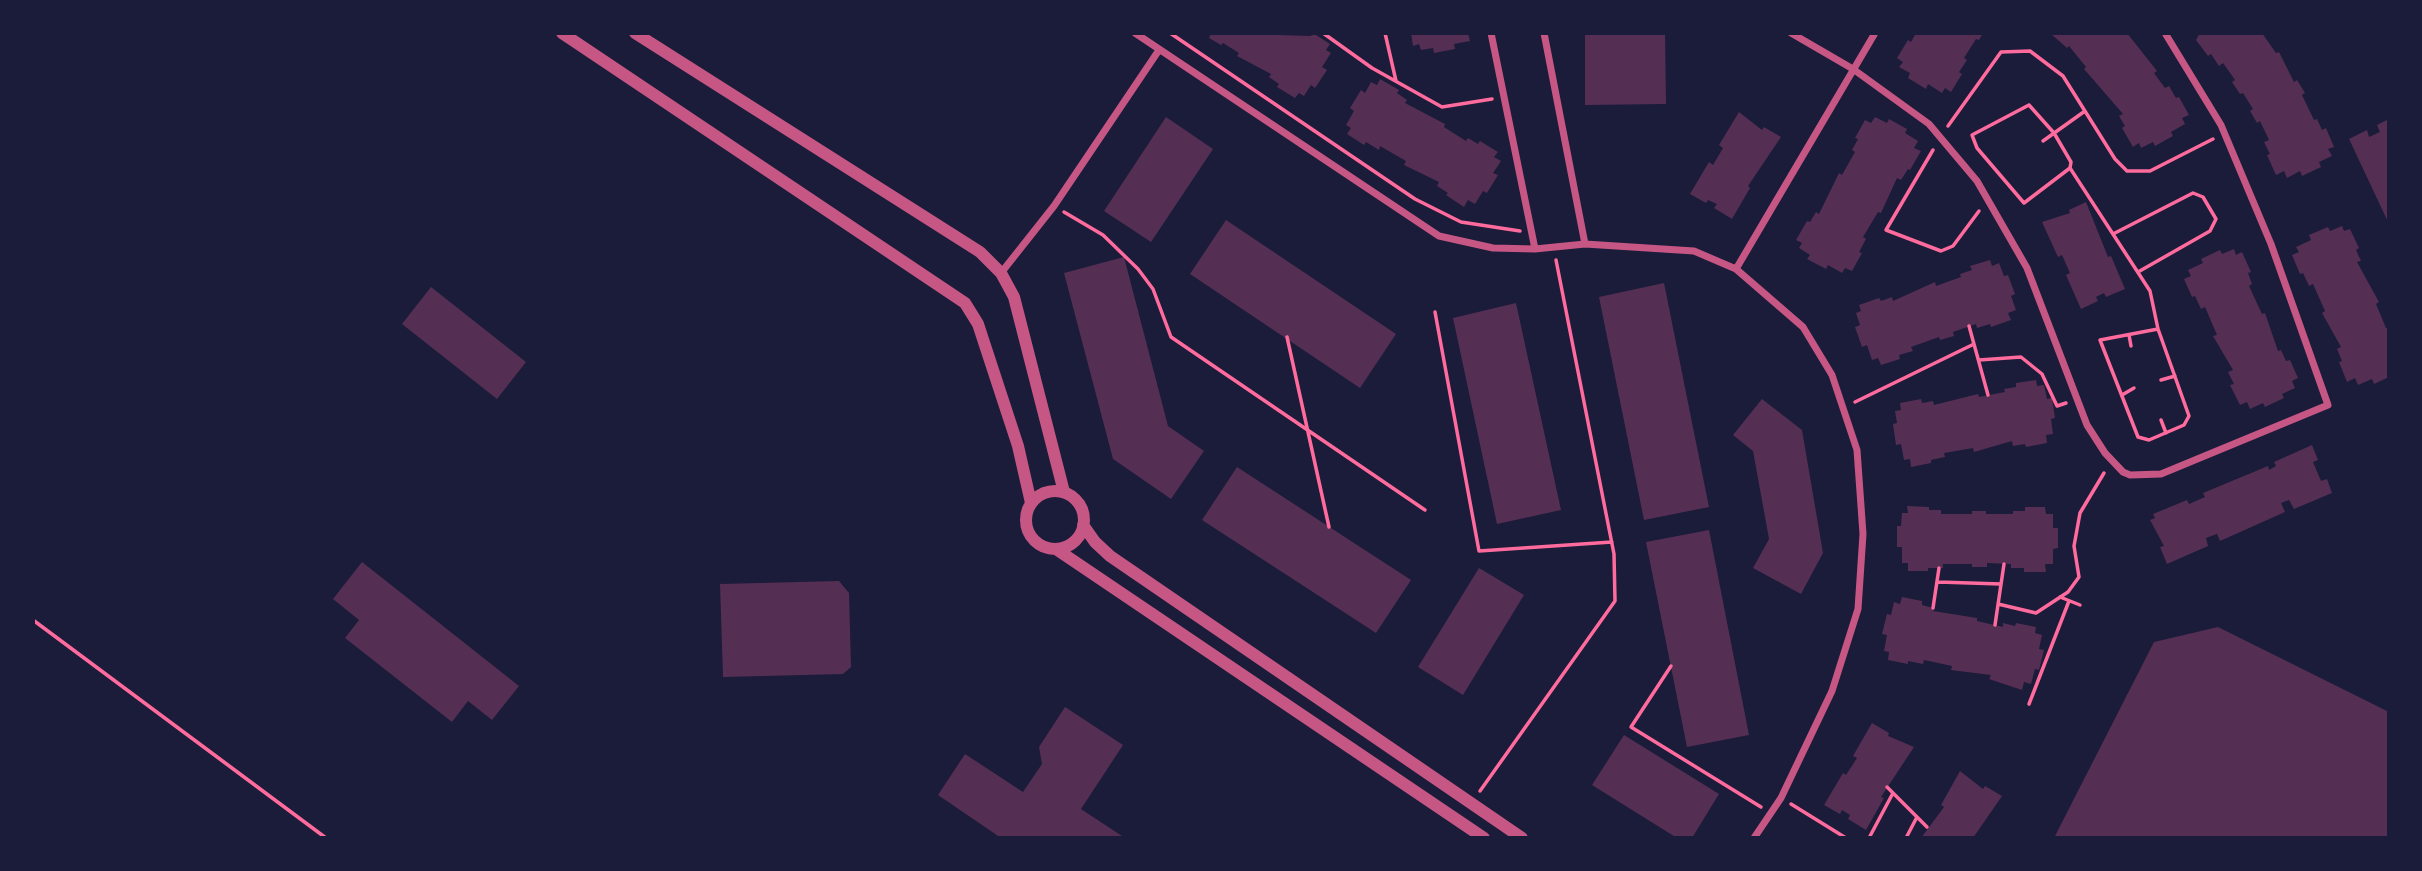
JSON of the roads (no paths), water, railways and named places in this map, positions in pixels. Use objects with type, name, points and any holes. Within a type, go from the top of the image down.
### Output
[{"type":"street","points":[[562,33],[965,303],[978,324],[1018,446],[1031,503],[1026,524],[1029,534],[1046,548],[1056,549],[1484,838]]},
{"type":"street","points":[[635,33],[980,252],[1001,273],[1014,297],[1064,492]]},
{"type":"street","points":[[1135,33],[1439,236],[1493,248],[1535,249],[1585,244],[1694,251],[1736,269],[1802,327],[1832,375],[1857,450],[1863,534],[1858,609],[1832,691],[1781,798],[1754,838]]},
{"type":"street","points":[[1491,33],[1535,249]]},
{"type":"street","points":[[1544,33],[1585,244]]},
{"type":"street","points":[[1791,33],[1853,69],[1929,124],[1988,199],[2027,268],[2087,425],[2112,460],[2123,472],[2130,475],[2161,474],[2328,405],[2271,244],[2225,133],[2165,33]]},
{"type":"street","points":[[1736,269],[1875,33]]},
{"type":"street","points":[[1001,273],[1054,206],[1159,50]]},
{"type":"street","points":[[1031,503],[1040,495],[1051,491],[1064,492],[1082,507],[1083,525],[1076,540],[1056,549]]},
{"type":"street","points":[[1083,525],[1095,542],[1110,556],[1522,838]]}]
